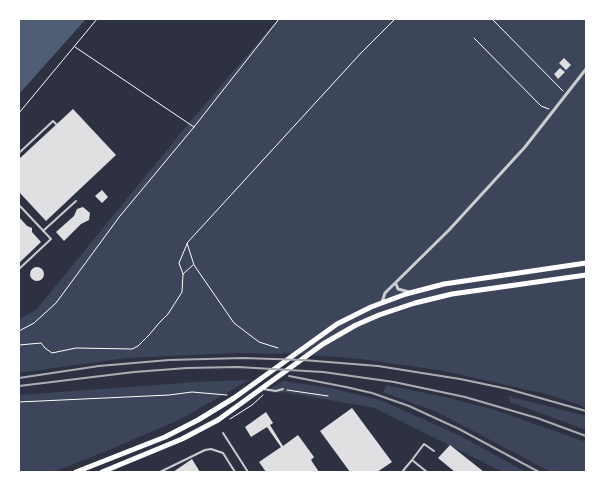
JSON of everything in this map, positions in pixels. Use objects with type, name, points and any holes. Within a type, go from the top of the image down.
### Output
[{"type":"main road","points":[[76,472],[181,430],[234,398],[336,324],[382,302],[413,292],[456,282],[586,264]]},
{"type":"main road","points":[[102,472],[196,432],[218,420],[334,337],[362,322],[391,310],[427,299],[465,292],[586,275]]},
{"type":"street","points":[[382,302],[386,293],[449,230],[526,147],[586,69]]},
{"type":"street","points":[[396,284],[400,290],[413,292]]},
{"type":"lane","points":[[19,153],[53,121],[56,124]]},
{"type":"lane","points":[[43,231],[76,201]]},
{"type":"lane","points":[[19,205],[51,239],[19,269]]},
{"type":"lane","points":[[261,389],[276,391],[283,389]]},
{"type":"lane","points":[[223,434],[248,472]]},
{"type":"lane","points":[[402,472],[424,444],[434,451]]},
{"type":"lane","points":[[160,472],[205,450],[212,449],[223,453],[235,472]]},
{"type":"lane","points":[[412,460],[428,472]]},
{"type":"path","points":[[19,113],[97,19]]},
{"type":"path","points":[[19,331],[34,323],[56,303],[120,216],[194,127],[279,19]]},
{"type":"path","points":[[19,345],[41,343],[52,352],[76,348],[132,349],[150,336],[168,314],[182,292],[183,274],[178,263],[188,243],[395,19]]},
{"type":"path","points":[[492,19],[567,95]]},
{"type":"path","points":[[474,38],[541,106],[554,111]]},
{"type":"path","points":[[75,47],[194,127]]},
{"type":"path","points":[[188,243],[194,265],[234,323],[259,342],[278,348]]},
{"type":"path","points":[[183,274],[194,265]]},
{"type":"path","points":[[283,389],[328,396]]},
{"type":"path","points":[[19,402],[169,395],[192,392],[224,394],[234,398]]},
{"type":"shaded area","points":[[19,19],[86,19],[19,94]]},
{"type":"shaded area","points":[[278,19],[586,19],[586,407],[550,395],[444,371],[361,359],[285,353],[127,358],[19,373],[19,319],[36,310],[189,123]]},
{"type":"shaded area","points":[[249,380],[179,420],[104,452],[53,472],[19,472],[19,395]]},
{"type":"shaded area","points":[[283,381],[331,388],[380,400],[459,435],[526,472],[503,472],[375,408],[283,392],[266,391]]},
{"type":"shaded area","points":[[387,385],[495,410],[586,442],[586,472],[551,472],[437,412],[383,392]]},
{"type":"shaded area","points":[[508,396],[586,416],[586,430],[510,402]]},
{"type":"building","points":[[564,58],[571,65],[566,70],[559,63]]},
{"type":"building","points":[[560,68],[565,72],[558,79],[554,74]]},
{"type":"building","points":[[73,109],[116,155],[46,221],[19,192],[19,159]]},
{"type":"building","points":[[102,190],[108,197],[102,203],[95,196]]},
{"type":"building","points":[[83,207],[90,213],[89,220],[81,224],[64,241],[56,232],[74,216],[77,209]]},
{"type":"building","points":[[19,217],[27,226],[32,228],[32,232],[41,242],[19,263]]},
{"type":"building","points":[[37,267],[42,269],[44,274],[42,279],[37,281],[32,279],[30,274],[32,269]]},
{"type":"building","points":[[352,408],[392,462],[377,472],[350,472],[320,431]]},
{"type":"building","points":[[266,412],[273,423],[270,425],[283,446],[298,435],[314,457],[311,460],[319,472],[266,472],[259,462],[281,447],[267,427],[251,437],[245,427]]},
{"type":"building","points":[[450,445],[484,472],[455,472],[438,458]]},
{"type":"building","points":[[192,459],[200,472],[173,472]]},
{"type":"railway","points":[[19,378],[99,366],[169,360],[243,358],[303,360],[378,366],[460,379],[508,389],[586,411]]},
{"type":"railway","points":[[19,386],[134,372],[187,368],[238,367],[323,372],[394,382],[465,397],[537,418],[586,436]]},
{"type":"railway","points":[[289,376],[372,393],[409,406],[459,429],[539,472]]}]
